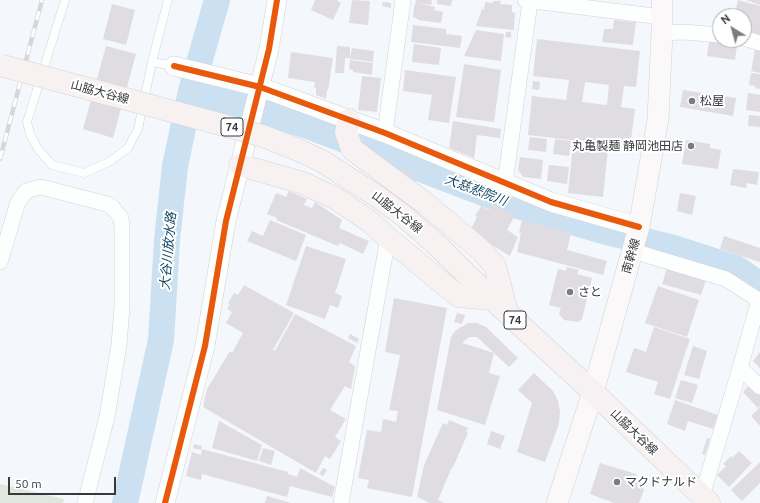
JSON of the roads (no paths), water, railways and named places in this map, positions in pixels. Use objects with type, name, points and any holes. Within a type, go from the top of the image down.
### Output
[{"type":"main road","name":"南幹線","points":[[556,503],[593,392],[639,228],[658,119],[662,17]]},
{"type":"main road","name":"山脇大谷線","points":[[0,65],[263,136],[322,161],[378,197],[438,246],[593,392],[704,501]]},
{"type":"main road","points":[[240,165],[303,183],[335,198],[369,221],[458,296],[500,305],[494,266],[481,250],[426,204],[352,149],[346,132],[349,120]]},
{"type":"street","points":[[165,503],[205,346],[226,221],[252,121],[254,88],[269,49],[277,0]]},
{"type":"street","points":[[385,134],[403,0]]},
{"type":"street","points":[[505,183],[527,1],[662,17],[684,32],[712,34]]},
{"type":"street","points":[[174,66],[254,88],[349,120],[552,202],[639,228]]},
{"type":"street","points":[[0,262],[18,202],[26,191],[41,187],[107,204],[112,207],[121,218],[122,307],[119,345],[107,417],[85,503]]},
{"type":"street","points":[[341,503],[388,238]]},
{"type":"street","points":[[633,251],[726,280],[759,300],[704,501]]},
{"type":"street","points":[[740,368],[760,387]]},
{"type":"lane","points":[[65,0],[27,122],[30,134],[38,149],[52,165],[84,173],[109,162],[128,148],[138,129],[152,62],[168,0]]},
{"type":"lane","points":[[152,62],[174,66]]},
{"type":"waterway","name":"大谷川放水路","points":[[125,503],[161,340],[167,240],[175,166],[191,91],[217,0]]},
{"type":"waterway","name":"大慈悲院川","points":[[191,91],[308,126],[515,205],[603,231],[674,248],[736,268],[760,285]]},
{"type":"railway","points":[[0,159],[42,0]]},
{"type":"place","name":"松屋","points":[[692,101]]},
{"type":"place","name":"丸亀製麺 静岡池田店","points":[[691,146]]},
{"type":"place","name":"さと","points":[[570,292]]},
{"type":"place","name":"マクドナルド","points":[[617,482]]}]
